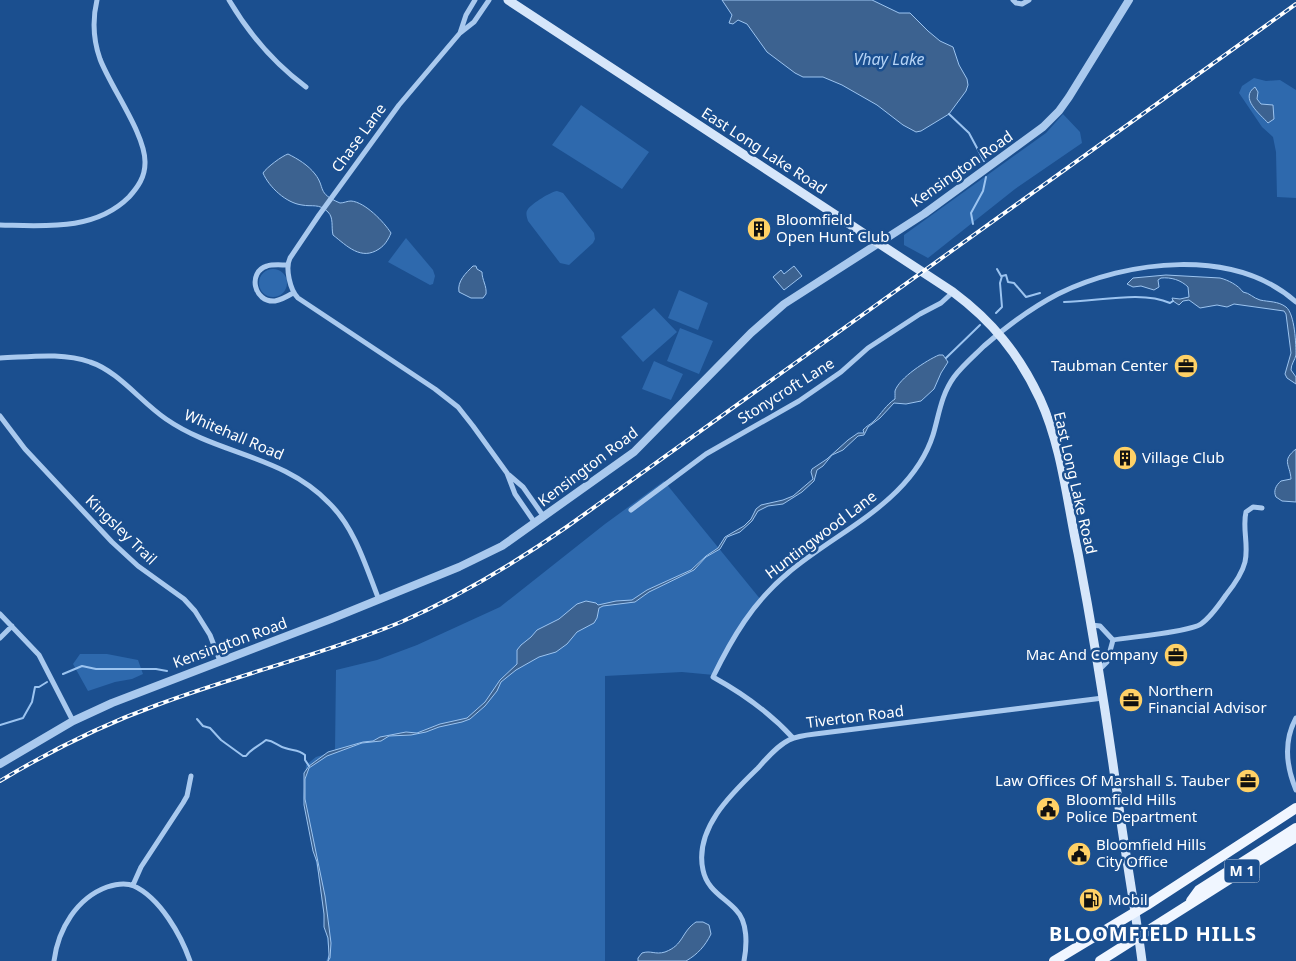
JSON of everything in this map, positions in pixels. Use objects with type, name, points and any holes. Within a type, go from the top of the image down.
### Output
[{"type":"main road","name":"East Long Lake Road","points":[[508,0],[953,292],[975,309],[1010,346],[1032,382],[1051,427],[1066,492],[1099,670],[1142,961]]},
{"type":"main road","name":"M 1","points":[[1054,961],[1135,912],[1296,808]]},
{"type":"main road","points":[[1188,906],[1199,890],[1296,828]]},
{"type":"main road","name":"M 1","points":[[1100,961],[1296,837]]},
{"type":"street","points":[[0,225],[56,226],[74,224],[94,218],[112,211],[124,201],[137,187],[142,178],[145,160],[142,144],[107,76],[96,43],[93,22],[97,0]]},
{"type":"street","points":[[229,0],[262,47],[306,87]]},
{"type":"street","name":"Chase Lane","points":[[460,33],[466,14],[475,0]]},
{"type":"street","name":"Chase Lane","points":[[287,265],[334,193],[399,105],[460,33],[474,22],[489,0]]},
{"type":"street","points":[[1013,0],[1019,4],[1029,0]]},
{"type":"street","name":"Kensington Road","points":[[0,764],[73,721],[128,696],[379,600],[486,555],[544,517],[634,452],[751,333],[779,308],[924,214],[1043,127],[1059,111],[1069,97],[1130,0]]},
{"type":"street","points":[[293,293],[281,299],[268,300],[259,295],[255,286],[256,277],[264,267],[287,265],[293,293],[298,298],[449,399],[466,416],[506,473],[515,494],[535,523]]},
{"type":"street","points":[[999,333],[1033,308],[1065,291],[1105,276],[1152,267],[1197,266],[1245,273],[1274,285],[1296,302]]},
{"type":"street","name":"Stonycroft Lane","points":[[631,510],[706,454],[799,401],[840,372],[868,348],[920,314],[941,303],[953,292]]},
{"type":"street","name":"Huntingwood Lane","points":[[793,738],[782,725],[769,715],[713,678],[717,668],[740,626],[766,593],[788,573],[879,507],[909,478],[927,450],[942,399],[950,383],[966,363],[999,333]]},
{"type":"street","name":"Whitehall Road","points":[[0,358],[71,357],[93,363],[108,371],[176,426],[208,441],[276,466],[296,476],[320,494],[342,518],[357,545],[379,600]]},
{"type":"street","name":"Kingsley Trail","points":[[0,416],[25,449],[112,542],[138,566],[184,600],[195,611],[210,635],[220,661]]},
{"type":"street","points":[[506,473],[523,487],[544,517]]},
{"type":"street","points":[[1113,640],[1198,626],[1218,606],[1241,573],[1246,552],[1246,514],[1250,508],[1262,508]]},
{"type":"street","points":[[0,614],[43,661],[73,721]]},
{"type":"street","points":[[1091,625],[1100,626],[1113,640]]},
{"type":"street","points":[[0,638],[12,626]]},
{"type":"street","points":[[1099,670],[1107,662],[1113,640]]},
{"type":"street","name":"Tiverton Road","points":[[744,961],[746,941],[742,920],[738,912],[713,890],[705,878],[702,862],[704,842],[711,824],[733,792],[775,751],[793,738],[843,730],[1103,698]]},
{"type":"street","points":[[1296,718],[1290,732],[1287,749],[1289,769],[1296,790]]},
{"type":"street","points":[[133,885],[141,867],[183,804],[187,796],[191,776]]},
{"type":"street","points":[[54,961],[64,928],[75,910],[94,893],[120,883],[133,885],[152,900],[171,922],[181,938],[190,961]]},
{"type":"shaded area","points":[[1254,78],[1266,81],[1280,80],[1296,90],[1296,198],[1277,197],[1276,152],[1273,137],[1262,127],[1239,93],[1242,86]]},
{"type":"shaded area","points":[[581,105],[649,152],[622,189],[552,145]]},
{"type":"shaded area","points":[[1063,114],[1080,132],[1082,143],[1015,189],[928,258],[904,245],[904,235],[1046,133]]},
{"type":"shaded area","points":[[557,191],[563,193],[594,233],[595,239],[569,265],[560,263],[528,221],[526,215],[528,209],[534,204]]},
{"type":"shaded area","points":[[406,238],[433,270],[435,276],[433,284],[430,285],[388,262]]},
{"type":"shaded area","points":[[273,269],[283,273],[287,283],[283,293],[273,297],[263,293],[259,283],[263,273]]},
{"type":"shaded area","points":[[679,290],[708,303],[698,330],[668,318]]},
{"type":"shaded area","points":[[654,308],[677,332],[643,362],[621,337]]},
{"type":"shaded area","points":[[680,328],[713,341],[699,374],[667,361]]},
{"type":"shaded area","points":[[654,361],[683,374],[671,400],[642,389]]},
{"type":"shaded area","points":[[664,481],[761,600],[749,614],[714,675],[682,672],[605,676],[605,961],[326,961],[329,954],[318,873],[303,798],[306,765],[316,757],[335,751],[336,670],[377,660],[417,645],[500,607],[605,524]]},
{"type":"shaded area","points":[[80,654],[107,654],[138,660],[143,674],[132,679],[115,682],[88,691],[73,664]]},
{"type":"water","name":"Vhay Lake","points":[[722,0],[872,0],[899,13],[910,13],[940,41],[953,47],[959,65],[967,79],[966,91],[949,114],[921,131],[916,132],[903,125],[877,105],[842,85],[823,77],[803,77],[795,73],[767,52],[747,24],[738,20],[733,24],[729,23],[732,15]]},
{"type":"water","points":[[1255,87],[1258,92],[1257,99],[1261,104],[1273,105],[1274,119],[1268,123],[1256,111],[1250,101],[1249,96]]},
{"type":"water","points":[[288,154],[303,162],[312,171],[324,193],[332,199],[340,203],[356,202],[379,218],[391,233],[383,246],[372,252],[360,253],[354,251],[333,235],[331,217],[325,209],[318,206],[296,204],[284,198],[274,189],[263,173]]},
{"type":"water","points":[[473,266],[476,266],[482,272],[486,291],[483,298],[471,298],[459,292],[459,284]]},
{"type":"water","points":[[794,266],[802,276],[784,290],[773,277],[781,270],[784,274]]},
{"type":"water","points":[[1166,275],[1220,278],[1233,283],[1243,292],[1258,299],[1286,307],[1291,316],[1296,344],[1296,355],[1291,370],[1296,377],[1296,384],[1287,378],[1285,374],[1291,353],[1284,311],[1234,304],[1227,307],[1217,305],[1200,308],[1189,300],[1183,301],[1179,305],[1172,298],[1189,297],[1188,287],[1182,282],[1168,278],[1158,280],[1159,287],[1154,290],[1141,286],[1133,287],[1127,284],[1133,278]]},
{"type":"water","points":[[939,355],[943,355],[948,362],[934,389],[921,401],[906,404],[894,403],[880,418],[868,427],[864,435],[858,436],[843,450],[832,455],[817,470],[814,481],[802,492],[783,504],[768,506],[758,511],[752,521],[740,532],[727,537],[720,549],[706,557],[694,570],[649,592],[635,602],[599,608],[594,623],[577,632],[567,644],[556,652],[539,657],[516,670],[501,682],[497,691],[485,706],[470,719],[426,732],[411,735],[389,736],[381,741],[362,743],[327,756],[309,768],[305,779],[305,799],[325,896],[331,943],[328,961],[328,938],[324,927],[317,862],[304,805],[304,773],[309,766],[328,752],[363,742],[373,741],[380,737],[406,732],[417,733],[440,724],[467,718],[485,702],[500,680],[517,664],[517,650],[537,630],[559,619],[577,604],[586,601],[598,605],[632,600],[647,590],[691,570],[706,556],[718,548],[725,537],[744,526],[761,505],[793,496],[813,479],[812,469],[858,433],[864,433],[863,430],[895,399],[895,391],[902,381],[921,365]]},
{"type":"water","points":[[1296,449],[1296,502],[1282,501],[1276,497],[1276,488],[1281,481],[1291,479],[1288,460],[1291,453]]},
{"type":"water","points":[[696,922],[703,922],[709,925],[711,934],[701,949],[686,961],[638,961],[642,953],[662,953],[676,946]]},
{"type":"waterway","points":[[949,114],[969,133],[984,161]]},
{"type":"waterway","points":[[973,224],[971,213],[983,191],[986,177]]},
{"type":"waterway","points":[[997,269],[1001,276]]},
{"type":"waterway","points":[[996,313],[1002,307],[1000,283],[1002,276],[1006,275],[1008,282],[1014,283],[1026,297],[1040,293]]},
{"type":"waterway","points":[[1064,302],[1132,297],[1146,297],[1170,303],[1173,301]]},
{"type":"waterway","points":[[946,358],[980,325]]},
{"type":"waterway","points":[[63,674],[82,666],[96,669],[156,669],[167,671]]},
{"type":"waterway","points":[[0,725],[23,718],[32,702],[35,687],[39,687],[47,682]]},
{"type":"waterway","points":[[197,719],[203,726],[210,728],[221,740],[243,756],[246,756],[266,740],[302,753],[305,755],[305,760],[309,766]]},
{"type":"railway","points":[[0,781],[38,759],[116,721],[187,694],[340,645],[401,622],[466,590],[507,566],[568,526],[1296,4]]},
{"type":"place","name":"Bloomfield Open Hunt Club","points":[[759,229]]},
{"type":"place","name":"Taubman Center","points":[[1186,366]]},
{"type":"place","name":"Village Club","points":[[1125,458]]},
{"type":"place","name":"Mac And Company","points":[[1176,655]]},
{"type":"place","name":"Northern Financial Advisor","points":[[1131,700]]},
{"type":"place","name":"Law Offices Of Marshall S. Tauber","points":[[1248,781]]},
{"type":"place","name":"Bloomfield Hills Police Department","points":[[1048,809]]},
{"type":"place","name":"Bloomfield Hills City Office","points":[[1079,854]]},
{"type":"place","name":"Mobil","points":[[1091,900]]},
{"type":"district","name":"BLOOMFIELD HILLS","points":[[1153,934]]}]
